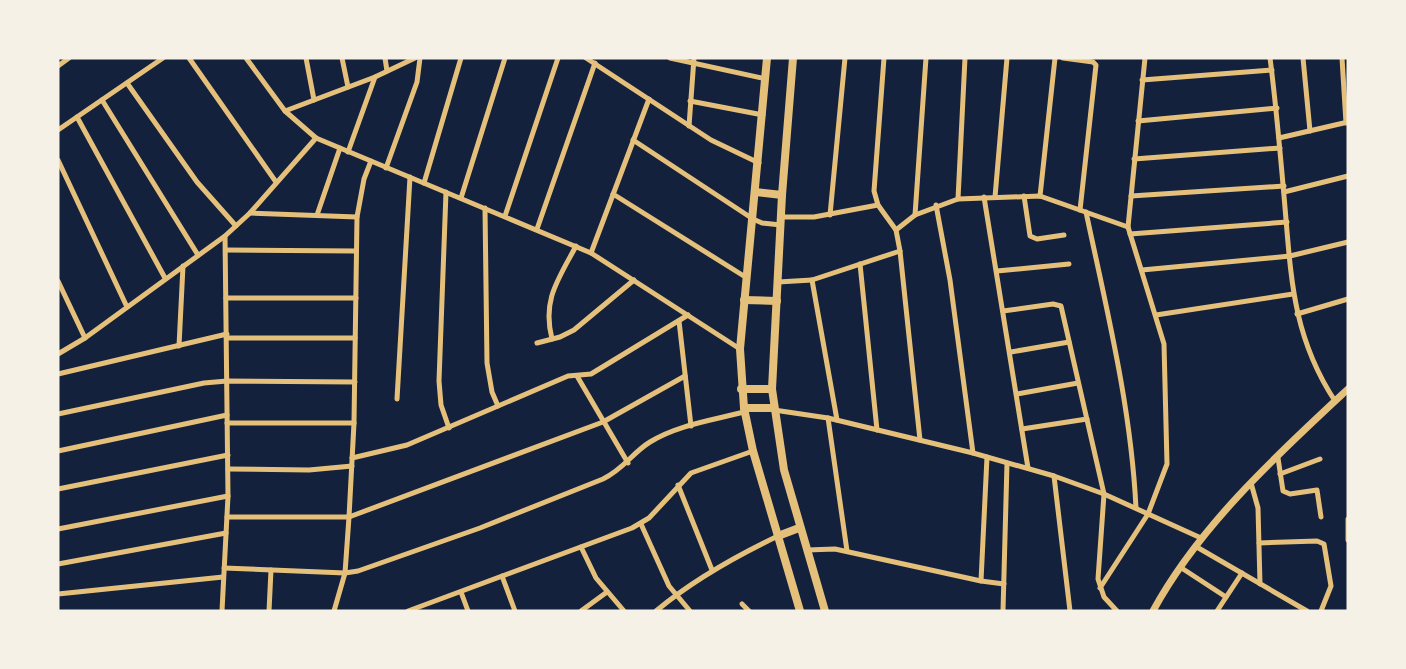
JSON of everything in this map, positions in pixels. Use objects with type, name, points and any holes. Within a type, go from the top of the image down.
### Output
[{"type":"main road","points":[[767,58],[740,349],[741,389],[753,451],[797,609]]},
{"type":"main road","points":[[793,58],[782,195],[772,389],[784,470],[825,611]]},
{"type":"main road","points":[[756,192],[782,195]]},
{"type":"main road","points":[[744,300],[777,301]]},
{"type":"main road","points":[[741,389],[772,389]]},
{"type":"main road","points":[[744,410],[774,409]]},
{"type":"main road","points":[[778,536],[799,528]]},
{"type":"street","points":[[58,66],[69,58]]},
{"type":"street","points":[[58,131],[163,58]]},
{"type":"street","points":[[189,58],[276,183]]},
{"type":"street","points":[[246,58],[285,111],[316,138],[591,253],[740,349]]},
{"type":"street","points":[[306,58],[314,100]]},
{"type":"street","points":[[342,58],[348,87]]},
{"type":"street","points":[[385,58],[387,71]]},
{"type":"street","points":[[285,111],[418,58],[417,82],[386,168]]},
{"type":"street","points":[[424,183],[461,58]]},
{"type":"street","points":[[461,198],[505,58]]},
{"type":"street","points":[[505,216],[558,58]]},
{"type":"street","points":[[586,58],[689,126],[759,163]]},
{"type":"street","points":[[670,58],[694,60],[766,79]]},
{"type":"street","points":[[831,215],[845,58]]},
{"type":"street","points":[[884,58],[874,183],[878,205],[896,230],[900,251],[920,440]]},
{"type":"street","points":[[915,215],[926,58]]},
{"type":"street","points":[[958,199],[965,58]]},
{"type":"street","points":[[995,197],[1007,58]]},
{"type":"street","points":[[1040,196],[1055,58]]},
{"type":"street","points":[[1063,58],[1093,62],[1097,65],[1083,211],[1123,386],[1130,427],[1136,508]]},
{"type":"street","points":[[1100,588],[1148,514],[1167,464],[1164,344],[1129,230],[1145,58]]},
{"type":"street","points":[[1270,58],[1277,108],[1293,294],[1311,360],[1335,401]]},
{"type":"street","points":[[1303,58],[1310,131]]},
{"type":"street","points":[[689,126],[694,60]]},
{"type":"street","points":[[1279,138],[1347,122],[1344,61]]},
{"type":"street","points":[[537,229],[595,63]]},
{"type":"street","points":[[1142,80],[1272,70]]},
{"type":"street","points":[[348,152],[375,77]]},
{"type":"street","points":[[127,83],[197,182],[236,226]]},
{"type":"street","points":[[591,253],[649,99]]},
{"type":"street","points":[[102,100],[198,255]]},
{"type":"street","points":[[690,101],[763,115]]},
{"type":"street","points":[[1138,121],[1277,108]]},
{"type":"street","points":[[76,117],[165,278]]},
{"type":"street","points":[[58,354],[85,338],[225,236],[250,213],[316,138]]},
{"type":"street","points":[[633,140],[762,223],[831,215],[878,205]]},
{"type":"street","points":[[317,215],[340,148]]},
{"type":"street","points":[[1134,159],[1280,148]]},
{"type":"street","points":[[58,160],[127,307]]},
{"type":"street","points":[[334,611],[345,573],[352,466],[357,217],[364,179],[371,161]]},
{"type":"street","points":[[1131,196],[1284,189],[1348,176]]},
{"type":"street","points":[[397,399],[410,177]]},
{"type":"street","points":[[446,192],[439,382],[441,405],[449,428]]},
{"type":"street","points":[[613,194],[747,278]]},
{"type":"street","points":[[896,230],[915,215],[936,205],[958,199],[984,197],[1040,196],[1129,230],[1286,222]]},
{"type":"street","points":[[984,197],[1028,468]]},
{"type":"street","points":[[1024,197],[1030,236],[1037,239],[1064,235]]},
{"type":"street","points":[[936,205],[950,281],[973,453]]},
{"type":"street","points":[[485,208],[487,363],[492,393],[498,406]]},
{"type":"street","points":[[250,213],[357,217]]},
{"type":"street","points":[[222,611],[228,496],[225,236]]},
{"type":"street","points":[[1142,270],[1290,256],[1348,242]]},
{"type":"street","points":[[552,339],[548,315],[549,300],[576,246]]},
{"type":"street","points":[[226,250],[356,251]]},
{"type":"street","points":[[778,282],[812,279],[900,251]]},
{"type":"street","points":[[860,264],[877,430]]},
{"type":"street","points":[[997,271],[1069,264]]},
{"type":"street","points":[[179,346],[183,266]]},
{"type":"street","points":[[812,279],[837,420]]},
{"type":"street","points":[[537,343],[574,330],[634,280]]},
{"type":"street","points":[[58,281],[85,338]]},
{"type":"street","points":[[1156,315],[1293,294]]},
{"type":"street","points":[[226,298],[356,298]]},
{"type":"street","points":[[1297,314],[1348,299]]},
{"type":"street","points":[[1003,311],[1057,304],[1061,306],[1104,494],[1098,571],[1100,588],[1117,611]]},
{"type":"street","points":[[352,458],[407,445],[568,376],[591,374],[688,315]]},
{"type":"street","points":[[679,321],[691,426]]},
{"type":"street","points":[[58,374],[227,336],[355,338]]},
{"type":"street","points":[[1011,352],[1069,342]]},
{"type":"street","points":[[577,376],[628,463]]},
{"type":"street","points":[[227,517],[349,517],[603,422],[685,376]]},
{"type":"street","points":[[58,414],[181,386],[227,381],[355,382]]},
{"type":"street","points":[[1017,394],[1078,383]]},
{"type":"street","points":[[1153,611],[1201,538],[1251,483],[1347,390]]},
{"type":"street","points":[[1347,390],[1348,400]]},
{"type":"street","points":[[774,409],[837,420],[1028,468],[1104,494],[1201,538]]},
{"type":"street","points":[[224,568],[345,573],[370,568],[603,479],[628,463],[651,441],[744,410]]},
{"type":"street","points":[[58,451],[227,415]]},
{"type":"street","points":[[828,418],[847,551]]},
{"type":"street","points":[[1022,429],[1087,419]]},
{"type":"street","points":[[227,423],[354,423]]},
{"type":"street","points":[[408,611],[640,524],[691,473],[753,451]]},
{"type":"street","points":[[58,489],[228,455]]},
{"type":"street","points":[[981,581],[987,457]]},
{"type":"street","points":[[1278,458],[1283,491],[1286,494],[1318,492],[1321,517]]},
{"type":"street","points":[[1280,474],[1320,459]]},
{"type":"street","points":[[1003,611],[1007,463]]},
{"type":"street","points":[[228,469],[309,470],[352,466]]},
{"type":"street","points":[[1054,476],[1070,611]]},
{"type":"street","points":[[1251,483],[1258,508],[1260,584]]},
{"type":"street","points":[[678,485],[712,570]]},
{"type":"street","points":[[58,529],[228,496]]},
{"type":"street","points":[[1348,519],[1348,538]]},
{"type":"street","points":[[640,524],[664,577],[690,611]]},
{"type":"street","points":[[58,564],[226,533]]},
{"type":"street","points":[[656,611],[712,570],[778,536]]},
{"type":"street","points":[[1259,543],[1317,541],[1324,544],[1331,586],[1321,611]]},
{"type":"street","points":[[1195,546],[1307,611]]},
{"type":"street","points":[[581,547],[607,592],[625,611]]},
{"type":"street","points":[[807,550],[824,548],[847,551],[1004,584]]},
{"type":"street","points":[[1180,567],[1226,597]]},
{"type":"street","points":[[269,611],[271,570]]},
{"type":"street","points":[[1228,611],[1218,609],[1242,573]]},
{"type":"street","points":[[502,576],[515,611]]},
{"type":"street","points":[[58,594],[223,577]]},
{"type":"street","points":[[461,592],[468,611]]},
{"type":"street","points":[[581,611],[607,592]]},
{"type":"street","points":[[742,604],[749,611]]}]
